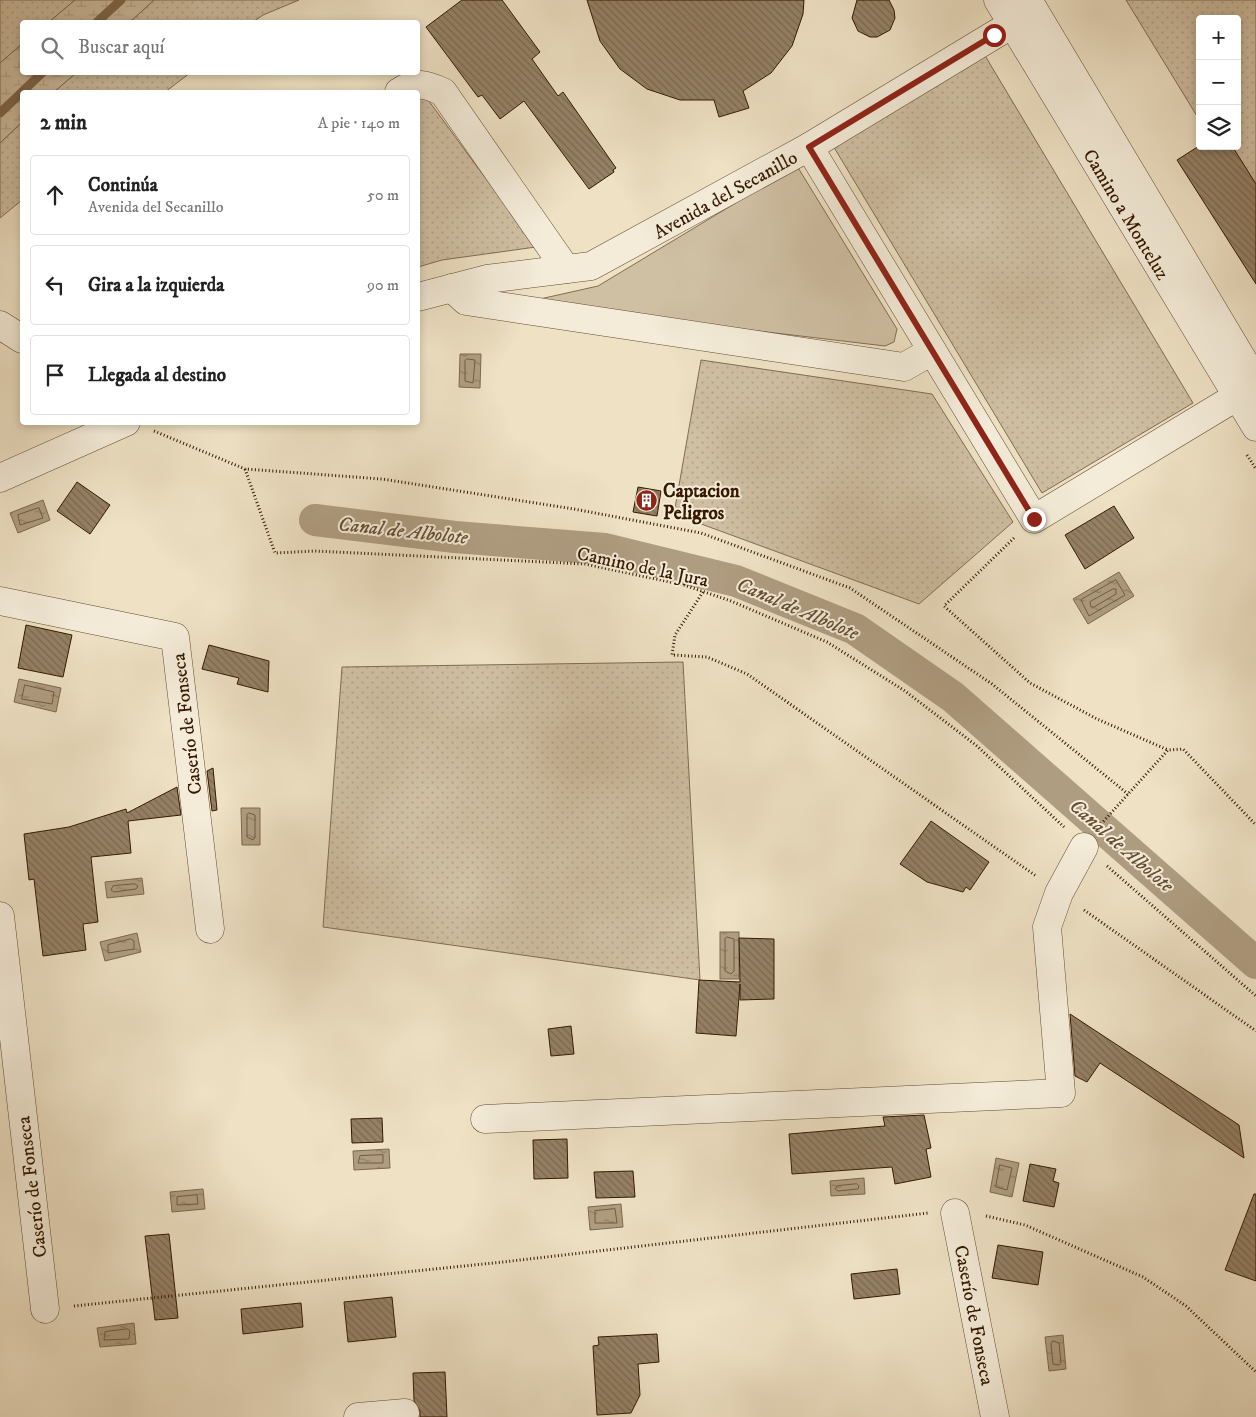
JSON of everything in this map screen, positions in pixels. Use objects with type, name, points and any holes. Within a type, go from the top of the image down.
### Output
[{"type":"street","name":"Camino a Monteluz","points":[[998,0],[1026,12],[1250,388],[1256,427]]},
{"type":"street","name":"Avenida del Secanillo","points":[[420,296],[487,279],[591,266],[809,147],[1026,12]]},
{"type":"street","points":[[402,90],[423,84],[443,92],[566,269]]},
{"type":"street","points":[[809,147],[1034,519],[1250,388]]},
{"type":"street","points":[[452,288],[466,301],[904,367],[932,352]]},
{"type":"street","points":[[0,325],[20,339]]},
{"type":"street","points":[[0,478],[138,425]]},
{"type":"street","name":"Caserío de Fonseca","points":[[0,601],[176,637],[210,929]]},
{"type":"street","points":[[485,1119],[1060,1092],[1047,927],[1059,893],[1084,847]]},
{"type":"street","name":"Caserío de Fonseca","points":[[0,916],[45,1309]]},
{"type":"street","name":"Caserío de Fonseca","points":[[955,1212],[995,1417]]},
{"type":"street","points":[[358,1417],[405,1413]]},
{"type":"path","points":[[138,425],[245,469],[382,479],[574,509],[710,536],[850,588],[992,684],[1128,794]]},
{"type":"path","name":"Camino de la Jura","points":[[245,469],[275,553],[315,550],[585,564],[684,585],[828,642],[905,691],[978,746],[1084,847],[1256,996]]},
{"type":"path","points":[[1034,519],[944,606],[1030,683],[1097,719],[1168,750],[1183,750],[1256,825]]},
{"type":"path","points":[[684,585],[686,574]]},
{"type":"path","points":[[703,592],[675,635],[672,654],[708,657],[747,674],[1256,1031]]},
{"type":"path","points":[[1117,807],[1168,750]]},
{"type":"path","points":[[45,1309],[503,1262],[914,1214],[955,1212],[975,1214],[1025,1225],[1143,1277],[1186,1306],[1256,1372]]},
{"type":"green space","points":[[0,0],[75,0],[51,20],[20,20],[20,46],[0,63]]},
{"type":"green space","points":[[75,0],[154,0],[132,20],[51,20]]},
{"type":"green space","points":[[154,0],[299,0],[263,15],[256,20],[132,20]]},
{"type":"green space","points":[[1126,0],[1256,0],[1256,213],[1217,150],[1241,150],[1241,15],[1196,15],[1196,114]]},
{"type":"green space","points":[[20,46],[20,75],[74,75],[56,90],[20,90],[20,124],[0,143],[0,63]]},
{"type":"green space","points":[[984,54],[1193,403],[1042,493],[832,144]]},
{"type":"green space","points":[[74,75],[187,75],[168,90],[56,90]]},
{"type":"green space","points":[[423,93],[536,247],[442,260],[420,266],[420,95]]},
{"type":"green space","points":[[20,124],[20,202],[0,218],[0,143]]},
{"type":"green space","points":[[797,166],[897,329],[894,342],[885,346],[522,303],[598,286]]},
{"type":"green space","points":[[701,360],[932,394],[1013,522],[919,604],[674,514]]},
{"type":"green space","points":[[683,662],[700,980],[323,927],[342,667]]},
{"type":"water","points":[[460,354],[481,354],[480,388],[459,387]]},
{"type":"water","points":[[43,500],[50,520],[18,533],[10,513]]},
{"type":"water","points":[[1119,572],[1134,596],[1088,624],[1073,599]]},
{"type":"water","points":[[19,679],[61,688],[56,712],[14,702]]},
{"type":"water","points":[[241,808],[260,808],[260,845],[242,845]]},
{"type":"water","points":[[142,878],[144,894],[107,898],[105,882]]},
{"type":"water","points":[[720,932],[739,932],[739,979],[720,979]]},
{"type":"water","points":[[137,933],[141,952],[105,961],[100,942]]},
{"type":"water","points":[[389,1149],[390,1168],[354,1170],[353,1151]]},
{"type":"water","points":[[996,1158],[1019,1163],[1012,1197],[990,1192]]},
{"type":"water","points":[[864,1178],[865,1194],[831,1196],[830,1181]]},
{"type":"water","points":[[203,1189],[205,1209],[172,1212],[170,1192]]},
{"type":"water","points":[[621,1204],[623,1227],[590,1230],[588,1207]]},
{"type":"water","points":[[134,1323],[136,1344],[100,1347],[97,1328]]},
{"type":"water","points":[[1063,1335],[1066,1369],[1049,1371],[1045,1337]]},
{"type":"building","points":[[462,0],[502,0],[540,52],[532,59],[558,96],[563,92],[616,168],[613,170],[614,172],[589,189],[524,101],[500,119],[482,95],[478,97],[426,27]]},
{"type":"building","points":[[587,0],[804,0],[803,14],[792,46],[771,73],[743,91],[749,108],[719,117],[714,100],[680,100],[647,89],[620,69],[600,41]]},
{"type":"building","points":[[857,0],[889,0],[894,10],[895,18],[890,30],[877,37],[870,37],[858,31],[852,18]]},
{"type":"building","points":[[1196,148],[1196,150],[1235,150],[1256,184],[1256,284],[1177,160]]},
{"type":"building","points":[[77,482],[110,505],[90,534],[57,511]]},
{"type":"building","name":"Captacion Peligros","points":[[638,487],[661,491],[657,516],[633,512]]},
{"type":"building","points":[[1114,506],[1134,538],[1085,569],[1065,535]]},
{"type":"building","points":[[26,625],[72,635],[63,677],[18,668]]},
{"type":"building","points":[[209,645],[269,661],[268,692],[237,684],[239,678],[202,669]]},
{"type":"building","points":[[213,768],[217,810],[212,811],[207,771]]},
{"type":"building","points":[[177,787],[181,815],[128,821],[131,853],[91,857],[98,922],[83,924],[86,950],[43,956],[34,879],[29,880],[24,834],[69,827],[126,809],[127,813]]},
{"type":"building","points":[[931,821],[989,862],[970,890],[966,887],[963,892],[927,882],[900,864]]},
{"type":"building","points":[[739,938],[774,939],[774,999],[740,1000],[740,984],[736,1036],[696,1033],[699,980],[740,982]]},
{"type":"building","points":[[1070,1014],[1239,1125],[1244,1158],[1100,1063],[1087,1082],[1075,1076]]},
{"type":"building","points":[[571,1026],[574,1054],[551,1056],[548,1029]]},
{"type":"building","points":[[924,1115],[931,1148],[926,1149],[931,1177],[895,1184],[892,1167],[792,1174],[789,1134],[885,1126],[883,1117]]},
{"type":"building","points":[[382,1118],[383,1142],[352,1143],[351,1119]]},
{"type":"building","points":[[567,1139],[568,1178],[534,1179],[533,1140]]},
{"type":"building","points":[[1030,1164],[1056,1169],[1053,1181],[1059,1183],[1054,1207],[1023,1201]]},
{"type":"building","points":[[633,1171],[635,1197],[596,1198],[594,1172]]},
{"type":"building","points":[[1254,1194],[1256,1194],[1256,1281],[1225,1270]]},
{"type":"building","points":[[169,1234],[178,1318],[155,1320],[145,1236]]},
{"type":"building","points":[[998,1245],[1043,1252],[1038,1285],[992,1278]]},
{"type":"building","points":[[897,1269],[900,1294],[854,1299],[851,1274]]},
{"type":"building","points":[[392,1297],[396,1337],[348,1342],[344,1302]]},
{"type":"building","points":[[301,1303],[303,1327],[243,1334],[241,1309]]},
{"type":"building","points":[[657,1334],[659,1362],[638,1364],[640,1395],[631,1413],[597,1415],[593,1346],[599,1345],[598,1337]]},
{"type":"building","points":[[445,1372],[447,1417],[420,1417],[420,1411],[414,1401],[413,1373]]},
{"type":"waterway","points":[[99,20],[121,0]]},
{"type":"waterway","points":[[24,90],[40,75]]},
{"type":"waterway","points":[[0,113],[20,94]]},
{"type":"waterway","name":"Canal de Albolote","points":[[315,520],[455,537],[605,549],[736,581],[855,629],[953,697],[1256,963]]},
{"type":"place","name":"Captacion Peligros","points":[[647,501]]},
{"type":"route","points":[[994,35],[809,147],[1034,519]]}]
